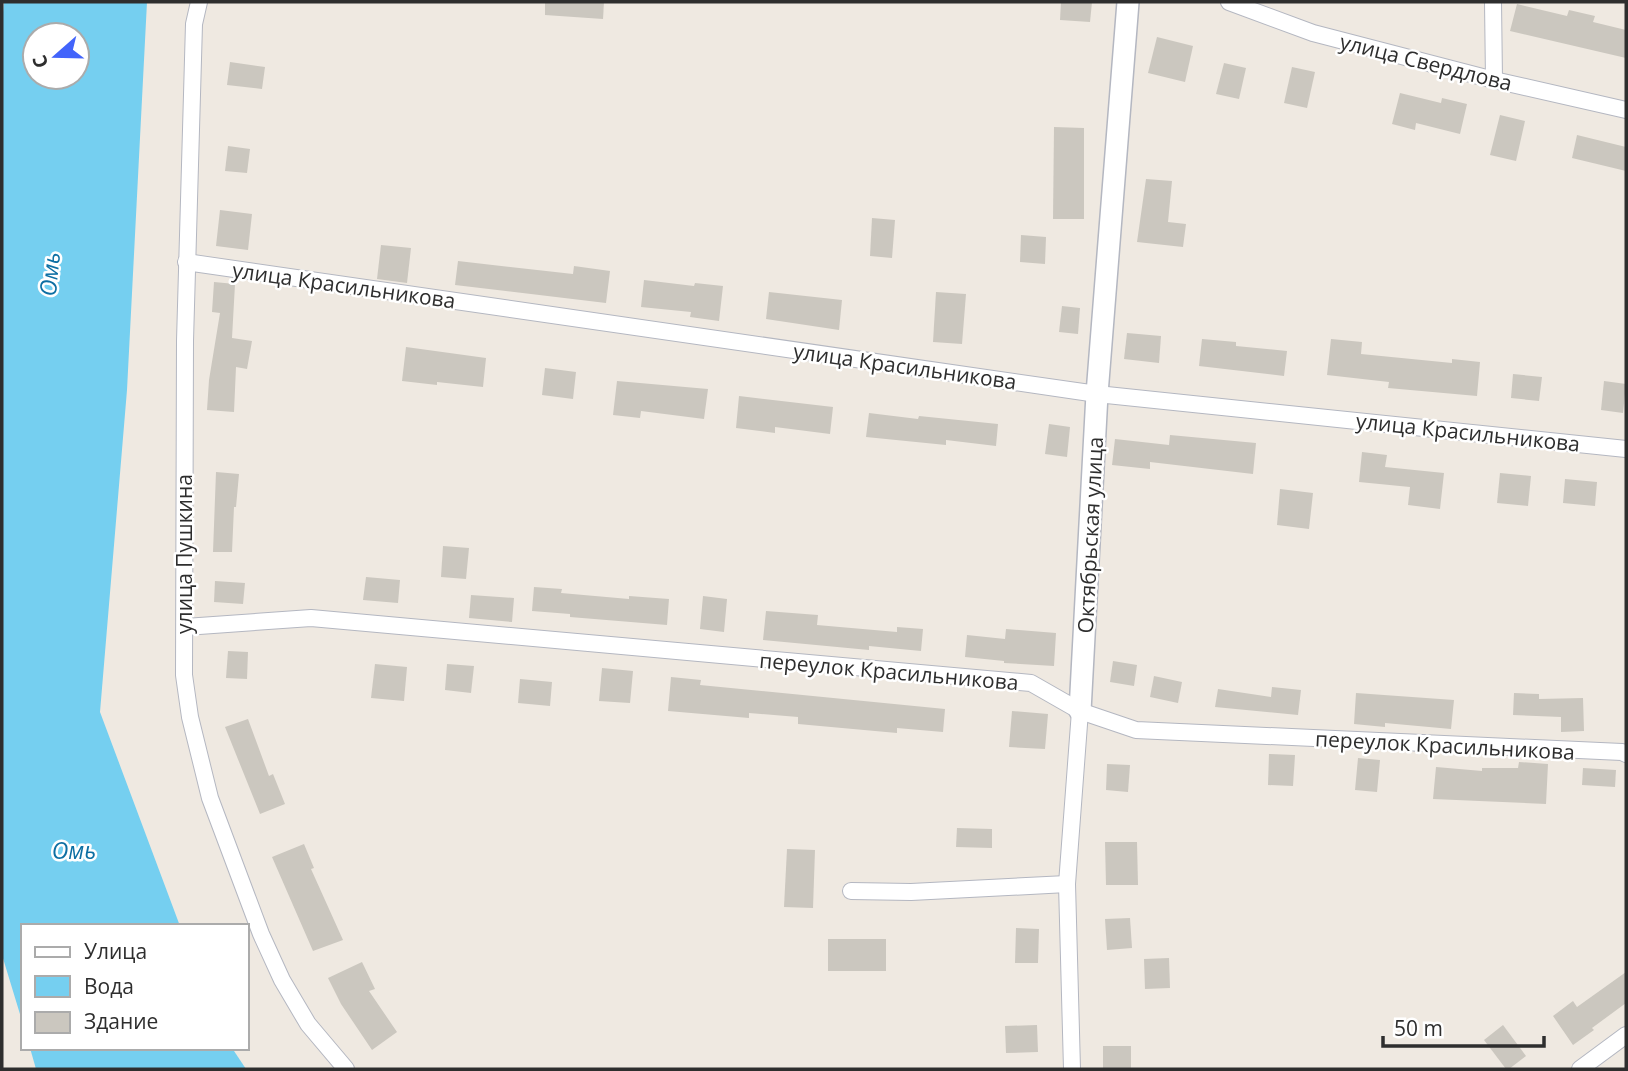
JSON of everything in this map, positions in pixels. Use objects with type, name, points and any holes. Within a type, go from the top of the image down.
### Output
[{"type":"street","name":"улица Пушкина","points":[[199,2],[194,24],[186,262],[185,686],[210,798],[261,934],[282,980],[308,1024],[346,1069]]},
{"type":"street","name":"Октябрьская улица","points":[[1072,1069],[1067,884],[1080,711],[1097,394],[1128,2]]},
{"type":"street","name":"улица Свердлова","points":[[1229,2],[1313,33],[1494,80],[1626,110]]},
{"type":"street","points":[[1493,2],[1494,80]]},
{"type":"street","name":"улица Красильникова","points":[[186,262],[1097,394],[1626,449]]},
{"type":"street","name":"переулок Красильникова","points":[[185,627],[311,618],[1018,682],[1031,684],[1080,711],[1136,730],[1626,754]]},
{"type":"street","points":[[851,891],[911,892],[1067,884]]},
{"type":"street","points":[[1580,1069],[1626,1035]]},
{"type":"water","name":"Омь","points":[[4,2],[147,2],[127,390],[100,712],[179,924],[21,924],[21,1017],[2,955]]},
{"type":"water","points":[[31,1050],[233,1050],[246,1069],[36,1069]]},
{"type":"building","points":[[545,2],[604,2],[603,19],[545,15]]},
{"type":"building","points":[[1061,2],[1092,2],[1090,22],[1060,20]]},
{"type":"building","points":[[1517,4],[1567,16],[1569,10],[1595,16],[1593,22],[1626,30],[1626,58],[1510,31]]},
{"type":"building","points":[[1157,37],[1193,46],[1185,82],[1148,73]]},
{"type":"building","points":[[230,62],[265,67],[262,89],[227,85]]},
{"type":"building","points":[[1224,63],[1246,68],[1239,99],[1216,94]]},
{"type":"building","points":[[1292,67],[1315,72],[1307,108],[1284,103]]},
{"type":"building","points":[[1400,93],[1441,103],[1442,98],[1467,104],[1460,134],[1416,123],[1415,130],[1392,124]]},
{"type":"building","points":[[1500,115],[1525,121],[1516,161],[1490,155]]},
{"type":"building","points":[[1054,127],[1084,128],[1084,219],[1053,219]]},
{"type":"building","points":[[1577,135],[1626,147],[1626,171],[1572,158]]},
{"type":"building","points":[[228,146],[250,149],[247,173],[225,171]]},
{"type":"building","points":[[1146,179],[1172,181],[1168,222],[1186,224],[1183,247],[1137,242]]},
{"type":"building","points":[[220,210],[252,214],[248,250],[216,246]]},
{"type":"building","points":[[872,218],[895,220],[892,258],[870,256]]},
{"type":"building","points":[[1021,235],[1046,237],[1045,264],[1020,262]]},
{"type":"building","points":[[381,245],[411,248],[407,283],[377,279]]},
{"type":"building","points":[[458,261],[573,274],[574,266],[610,271],[606,303],[455,285]]},
{"type":"building","points":[[644,280],[694,286],[695,283],[723,286],[719,321],[690,317],[691,312],[641,307]]},
{"type":"building","points":[[214,282],[235,284],[232,338],[252,341],[247,369],[236,367],[234,412],[207,410],[220,313],[212,312]]},
{"type":"building","points":[[769,292],[842,300],[839,330],[766,319]]},
{"type":"building","points":[[936,292],[966,294],[962,344],[933,342]]},
{"type":"building","points":[[1062,306],[1080,308],[1078,334],[1059,332]]},
{"type":"building","points":[[1127,333],[1161,336],[1159,363],[1124,359]]},
{"type":"building","points":[[1202,339],[1236,342],[1236,346],[1287,351],[1284,376],[1199,366]]},
{"type":"building","points":[[1331,339],[1362,342],[1361,354],[1452,363],[1452,359],[1480,362],[1477,396],[1388,388],[1389,382],[1327,375]]},
{"type":"building","points":[[406,347],[486,358],[483,387],[402,381]]},
{"type":"building","points":[[545,368],[576,372],[573,399],[542,395]]},
{"type":"building","points":[[1513,374],[1542,377],[1539,401],[1511,398]]},
{"type":"building","points":[[617,381],[708,389],[704,419],[641,411],[640,418],[613,415]]},
{"type":"building","points":[[1604,381],[1626,384],[1623,413],[1601,410]]},
{"type":"building","points":[[739,396],[833,407],[830,434],[775,427],[775,433],[736,428]]},
{"type":"building","points":[[869,413],[998,424],[996,446],[946,440],[946,445],[866,437]]},
{"type":"building","points":[[1049,424],[1070,427],[1067,457],[1045,454]]},
{"type":"building","points":[[1170,435],[1256,443],[1253,474],[1150,462],[1150,469],[1112,465],[1115,439],[1169,445]]},
{"type":"building","points":[[1362,452],[1387,455],[1385,467],[1444,473],[1440,509],[1408,505],[1410,487],[1359,482]]},
{"type":"building","points":[[216,472],[239,474],[232,552],[213,552]]},
{"type":"building","points":[[1500,473],[1531,476],[1528,506],[1497,503]]},
{"type":"building","points":[[1565,479],[1597,482],[1595,506],[1563,503]]},
{"type":"building","points":[[1280,489],[1313,493],[1309,529],[1277,525]]},
{"type":"building","points":[[443,546],[469,548],[466,579],[441,577]]},
{"type":"building","points":[[366,577],[400,580],[398,603],[363,600]]},
{"type":"building","points":[[215,581],[245,583],[243,604],[214,602]]},
{"type":"building","points":[[534,587],[562,589],[561,593],[629,599],[629,596],[669,599],[667,625],[532,611]]},
{"type":"building","points":[[471,595],[514,598],[512,622],[469,618]]},
{"type":"building","points":[[703,596],[727,599],[724,632],[700,629]]},
{"type":"building","points":[[766,611],[818,615],[817,625],[897,632],[897,627],[923,629],[921,651],[869,646],[869,650],[763,640]]},
{"type":"building","points":[[1006,629],[1056,633],[1054,666],[965,657],[967,635],[1005,639]]},
{"type":"building","points":[[228,651],[248,652],[247,679],[226,678]]},
{"type":"building","points":[[1113,661],[1137,665],[1134,686],[1110,682]]},
{"type":"building","points":[[375,664],[407,667],[404,701],[371,698]]},
{"type":"building","points":[[447,664],[474,666],[471,693],[445,690]]},
{"type":"building","points":[[602,668],[633,671],[630,703],[599,701]]},
{"type":"building","points":[[1154,676],[1182,682],[1178,703],[1150,697]]},
{"type":"building","points":[[671,677],[701,680],[700,685],[945,709],[943,732],[897,728],[897,733],[798,724],[798,717],[749,713],[749,718],[668,711]]},
{"type":"building","points":[[520,679],[552,682],[550,706],[518,703]]},
{"type":"building","points":[[1272,687],[1301,690],[1298,715],[1215,707],[1218,689],[1271,697]]},
{"type":"building","points":[[1356,693],[1454,700],[1451,729],[1385,723],[1385,727],[1354,724]]},
{"type":"building","points":[[1514,693],[1539,694],[1539,699],[1583,698],[1584,731],[1561,732],[1561,717],[1513,715]]},
{"type":"building","points":[[1012,711],[1048,714],[1045,749],[1009,747]]},
{"type":"building","points":[[248,719],[269,776],[273,774],[285,804],[260,814],[225,727]]},
{"type":"building","points":[[1269,754],[1295,755],[1293,786],[1268,785]]},
{"type":"building","points":[[1358,758],[1380,760],[1377,792],[1355,790]]},
{"type":"building","points":[[1519,762],[1548,764],[1546,804],[1433,799],[1436,767],[1482,771],[1482,768],[1518,768]]},
{"type":"building","points":[[1107,764],[1130,765],[1128,792],[1106,790]]},
{"type":"building","points":[[1583,768],[1616,770],[1615,787],[1582,785]]},
{"type":"building","points":[[957,828],[992,829],[992,848],[956,847]]},
{"type":"building","points":[[1105,842],[1137,842],[1138,885],[1106,885]]},
{"type":"building","points":[[304,844],[314,868],[311,869],[343,940],[313,951],[272,857]]},
{"type":"building","points":[[787,849],[815,850],[813,908],[784,907]]},
{"type":"building","points":[[1130,918],[1132,948],[1107,950],[1105,919]]},
{"type":"building","points":[[1016,928],[1039,929],[1038,963],[1015,963]]},
{"type":"building","points":[[828,939],[886,939],[886,971],[828,971]]},
{"type":"building","points":[[1169,958],[1170,988],[1145,989],[1144,959]]},
{"type":"building","points":[[362,962],[375,989],[369,991],[397,1032],[372,1050],[341,1004],[328,978]]},
{"type":"building","points":[[1626,972],[1626,1003],[1573,1045],[1553,1016],[1573,1001],[1577,1007]]},
{"type":"building","points":[[1037,1025],[1038,1052],[1006,1053],[1005,1026]]},
{"type":"building","points":[[1503,1025],[1526,1056],[1509,1069],[1506,1069],[1484,1040]]},
{"type":"building","points":[[1103,1046],[1131,1046],[1131,1069],[1103,1069]]}]
